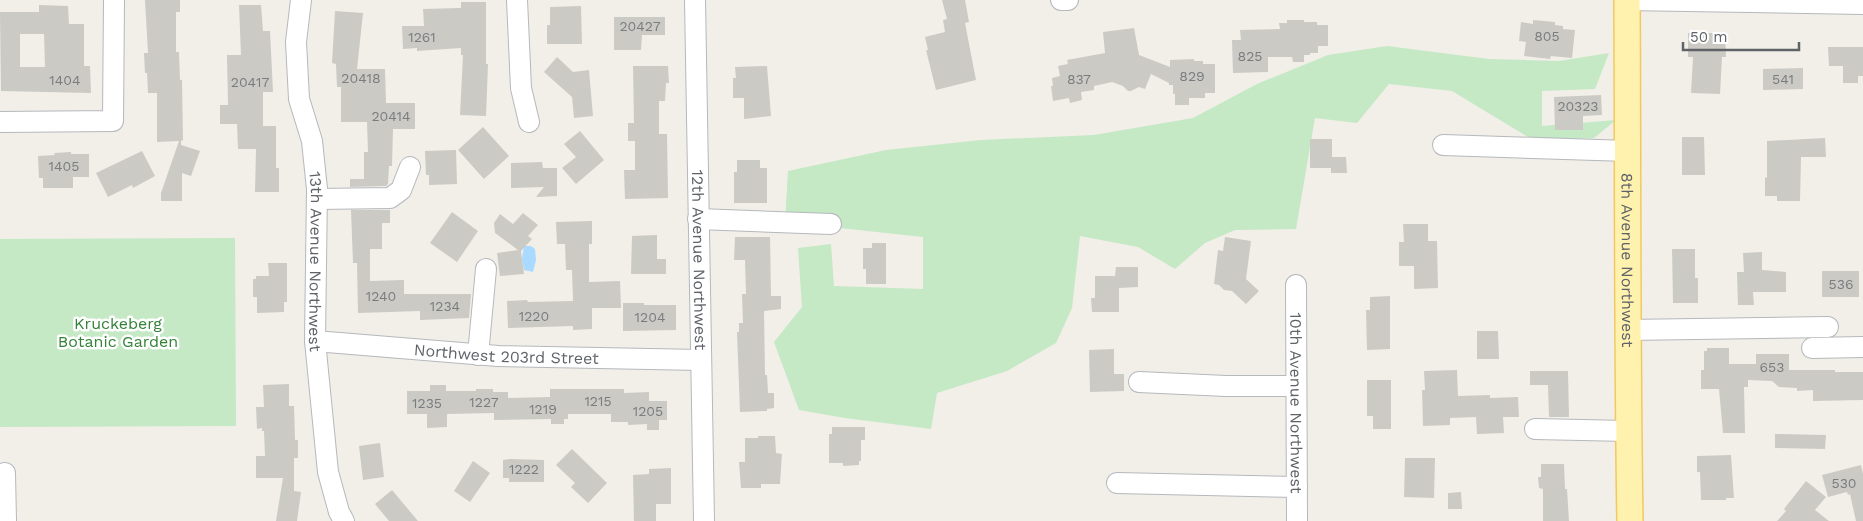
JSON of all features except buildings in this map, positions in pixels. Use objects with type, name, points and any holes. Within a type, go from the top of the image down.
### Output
[{"type":"main road","name":"8th Avenue Northwest","points":[[1626,0],[1628,151],[1627,330],[1630,521]]},
{"type":"street","points":[[0,122],[112,121],[114,0]]},
{"type":"street","name":"13th Avenue Northwest","points":[[301,0],[296,42],[299,100],[312,141],[317,199],[314,341],[328,472],[339,512],[344,521]]},
{"type":"street","points":[[517,0],[521,88],[529,122]]},
{"type":"street","name":"12th Avenue Northwest","points":[[695,0],[704,521]]},
{"type":"street","points":[[1626,0],[1863,4]]},
{"type":"street","points":[[1443,145],[1628,151]]},
{"type":"street","points":[[317,199],[390,198],[401,190],[410,167]]},
{"type":"street","points":[[698,220],[831,224]]},
{"type":"street","points":[[478,355],[486,269]]},
{"type":"street","name":"10th Avenue Northwest","points":[[1296,285],[1297,521]]},
{"type":"street","points":[[1627,330],[1828,326]]},
{"type":"street","name":"Northwest 203rd Street","points":[[314,341],[478,355],[701,360]]},
{"type":"street","points":[[1812,348],[1863,347]]},
{"type":"street","points":[[1139,382],[1226,386],[1296,386]]},
{"type":"street","points":[[1535,429],[1628,431]]},
{"type":"street","points":[[5,472],[6,521]]},
{"type":"street","points":[[1117,483],[1297,488]]},
{"type":"green space","points":[[1387,46],[1489,59],[1559,61],[1609,53],[1595,89],[1542,91],[1542,126],[1616,120],[1594,138],[1533,140],[1452,91],[1389,84],[1357,123],[1315,118],[1296,229],[1235,230],[1205,243],[1175,269],[1138,247],[1080,236],[1072,308],[1056,343],[1007,371],[937,393],[931,429],[799,410],[774,342],[802,307],[798,248],[831,244],[834,286],[923,289],[923,237],[785,222],[788,171],[886,150],[981,140],[1094,135],[1193,118],[1257,84],[1328,55]]},
{"type":"green space","name":"Kruckeberg Botanic Garden","points":[[235,238],[236,426],[0,427],[0,239]]},
{"type":"water","points":[[524,246],[531,246],[535,249],[536,260],[533,272],[524,270],[522,259]]}]
